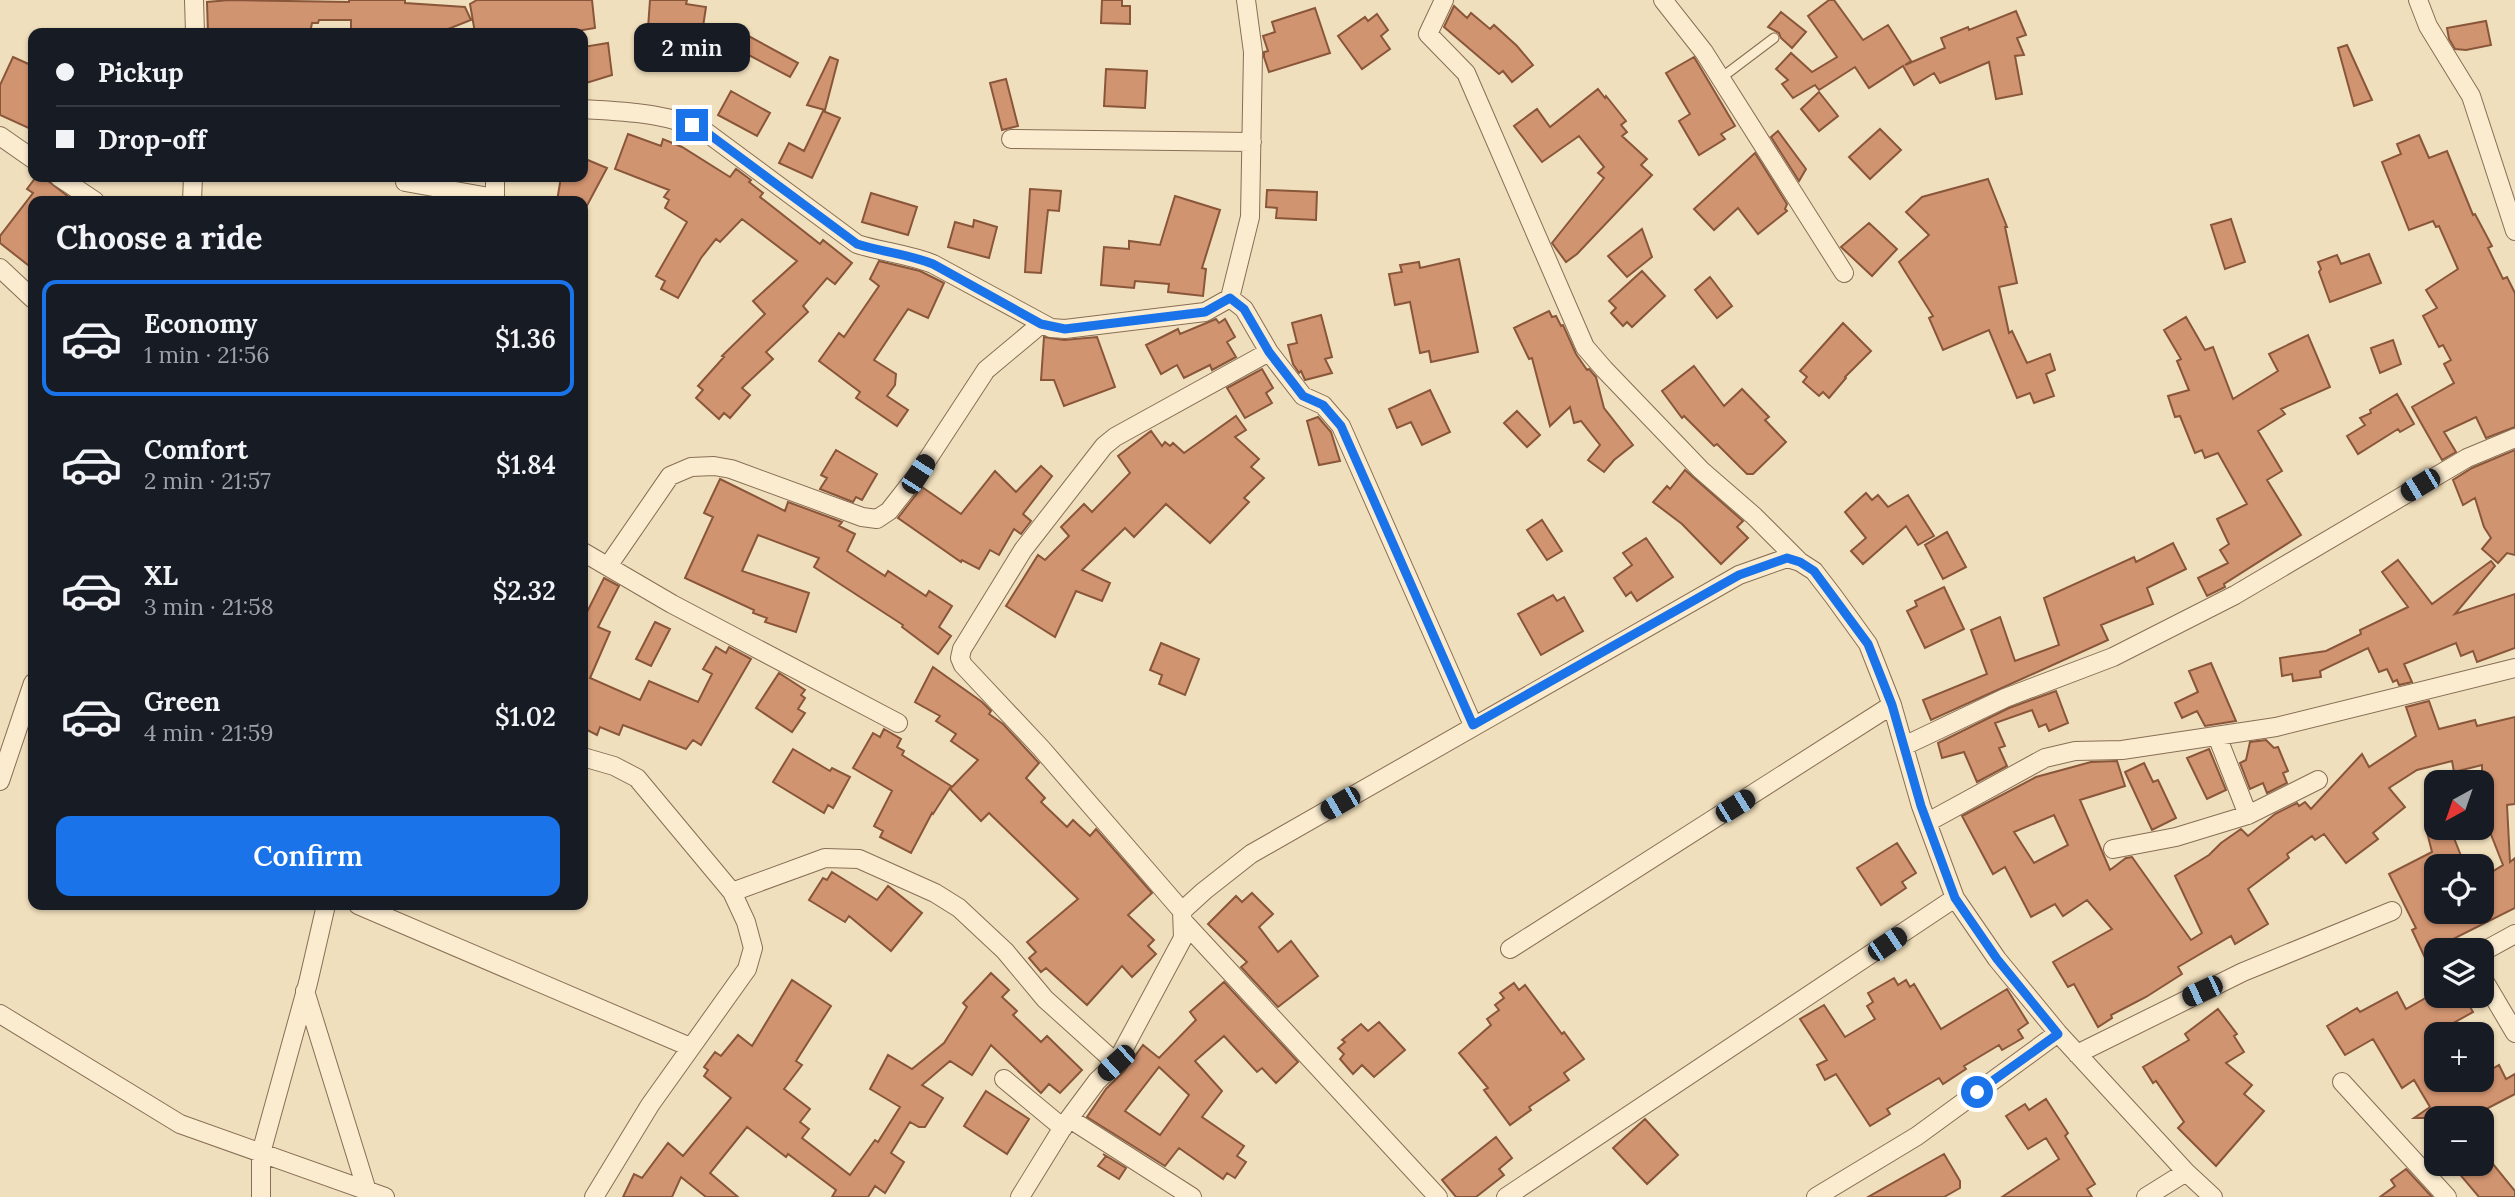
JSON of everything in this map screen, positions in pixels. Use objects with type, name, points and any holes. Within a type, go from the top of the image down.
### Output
[{"type":"street","points":[[194,0],[195,28]]},
{"type":"street","points":[[588,109],[643,113],[692,125],[706,132],[857,244],[885,253],[914,256],[933,264],[1041,324],[1065,329],[1205,312],[1230,298],[1250,217],[1253,51],[1246,0]]},
{"type":"street","points":[[1444,0],[1428,34],[1466,73],[1586,347],[1701,470],[1754,516],[1800,562],[1814,571],[1868,644],[1892,705],[1921,806],[1955,898],[1997,959],[2058,1034],[2186,1172],[2213,1197]]},
{"type":"street","points":[[1663,0],[1704,52],[1844,273]]},
{"type":"street","points":[[2418,0],[2428,26],[2470,96],[2515,232]]},
{"type":"street","points":[[0,136],[28,156]]},
{"type":"street","points":[[1011,139],[1252,142]]},
{"type":"street","points":[[66,182],[88,196]]},
{"type":"street","points":[[405,182],[475,196]]},
{"type":"street","points":[[0,268],[28,294]]},
{"type":"street","points":[[1230,298],[1244,309],[1269,352],[1303,396],[1323,405],[1341,426],[1473,725]]},
{"type":"street","points":[[608,566],[670,476],[691,467],[714,466],[731,470],[862,517],[877,519],[889,511],[918,474],[986,370],[1041,324]]},
{"type":"street","points":[[1269,352],[1115,437],[1104,446],[1023,550],[962,649],[960,658],[963,665],[1041,748],[1182,916],[1438,1197]]},
{"type":"street","points":[[1904,746],[2006,698],[2113,657],[2235,596],[2467,458],[2515,438]]},
{"type":"street","points":[[588,555],[671,604],[898,723]]},
{"type":"street","points":[[1020,1197],[1066,1124],[1097,1081],[1116,1063],[1174,959],[1183,938],[1182,916],[1204,891],[1251,854],[1739,575],[1787,558],[1800,562]]},
{"type":"street","points":[[1928,822],[2045,758],[2075,751],[2122,750],[2276,727],[2515,668]]},
{"type":"street","points":[[0,781],[28,698]]},
{"type":"street","points":[[1510,949],[1892,705]]},
{"type":"street","points":[[2217,736],[2248,815]]},
{"type":"street","points":[[588,758],[614,766],[638,778],[732,892],[746,922],[753,948],[747,969],[650,1104],[594,1197]]},
{"type":"street","points":[[2113,849],[2176,837],[2248,815],[2318,780]]},
{"type":"street","points":[[732,892],[825,858],[859,859],[936,893],[959,908],[1004,951],[1045,999],[1116,1063]]},
{"type":"street","points":[[1506,1197],[1955,898]]},
{"type":"street","points":[[261,1197],[261,1153],[325,910]]},
{"type":"street","points":[[370,910],[690,1047]]},
{"type":"street","points":[[2077,1054],[2243,972],[2392,911]]},
{"type":"street","points":[[2494,946],[2515,934]]},
{"type":"street","points":[[305,991],[367,1191]]},
{"type":"street","points":[[2494,997],[2515,1033]]},
{"type":"street","points":[[0,1014],[180,1124],[385,1197]]},
{"type":"street","points":[[1816,1197],[1917,1136],[2058,1034]]},
{"type":"street","points":[[1004,1079],[1066,1124],[1192,1197]]},
{"type":"street","points":[[2342,1082],[2447,1197]]},
{"type":"street","points":[[2146,1197],[2186,1172]]},
{"type":"lane","points":[[1721,78],[1774,38]]},
{"type":"building","points":[[405,0],[405,3],[465,7],[471,20],[451,28],[351,28],[351,20],[319,20],[318,23],[312,23],[311,28],[208,28],[207,2]]},
{"type":"building","points":[[477,0],[592,0],[595,28],[474,28],[470,4]]},
{"type":"building","points":[[650,0],[687,0],[686,4],[706,7],[699,53],[671,50],[672,44],[647,42]]},
{"type":"building","points":[[1102,0],[1122,0],[1122,6],[1130,6],[1130,24],[1101,23]]},
{"type":"building","points":[[1829,0],[1834,0],[1863,40],[1888,25],[1911,61],[1905,65],[1945,48],[1941,38],[2016,11],[2026,35],[2017,38],[2024,55],[2015,56],[2022,94],[1996,99],[1989,62],[1940,83],[1934,73],[1914,85],[1903,66],[1869,88],[1855,67],[1819,90],[1815,85],[1793,98],[1782,84],[1788,80],[1776,69],[1791,53],[1812,72],[1837,57],[1808,16]]},
{"type":"building","points":[[1454,6],[1467,18],[1471,13],[1490,29],[1494,25],[1533,65],[1512,82],[1503,71],[1499,74],[1444,27]]},
{"type":"building","points":[[1315,8],[1330,53],[1269,72],[1264,57],[1264,52],[1268,51],[1263,36],[1275,32],[1272,22]]},
{"type":"building","points":[[1781,12],[1806,32],[1792,48],[1779,33],[1768,27]]},
{"type":"building","points":[[1377,14],[1388,30],[1381,36],[1390,49],[1362,69],[1338,36],[1365,17],[1368,21]]},
{"type":"building","points":[[2486,21],[2491,45],[2466,50],[2455,49],[2447,28]]},
{"type":"building","points":[[732,27],[798,63],[790,77],[724,42]]},
{"type":"building","points":[[608,43],[612,75],[588,82],[588,46]]},
{"type":"building","points":[[2347,45],[2372,100],[2354,106],[2338,48]]},
{"type":"building","points":[[13,57],[28,64],[28,128],[0,115],[0,85]]},
{"type":"building","points":[[830,57],[838,60],[825,110],[807,105]]},
{"type":"building","points":[[1694,57],[1735,126],[1721,134],[1725,139],[1699,155],[1679,121],[1690,114],[1666,73]]},
{"type":"building","points":[[1106,69],[1147,71],[1145,108],[1104,106]]},
{"type":"building","points":[[1006,79],[1018,126],[1002,130],[990,83]]},
{"type":"building","points":[[1598,89],[1626,121],[1621,125],[1627,132],[1622,136],[1647,159],[1641,165],[1652,175],[1577,254],[1566,262],[1552,243],[1604,178],[1598,173],[1604,167],[1579,136],[1542,162],[1514,126],[1537,109],[1550,127]]},
{"type":"building","points":[[731,91],[770,113],[757,136],[718,115]]},
{"type":"building","points":[[1819,92],[1838,116],[1819,131],[1801,109]]},
{"type":"building","points":[[823,111],[840,118],[812,178],[779,163],[789,143],[804,151]]},
{"type":"building","points":[[1880,129],[1901,150],[1870,179],[1849,157]]},
{"type":"building","points":[[1778,131],[1806,169],[1799,181],[1771,137]]},
{"type":"building","points":[[628,134],[661,146],[663,139],[682,147],[730,177],[736,169],[763,193],[760,197],[820,244],[823,240],[852,263],[835,284],[827,278],[803,306],[808,312],[766,352],[773,359],[742,388],[750,395],[730,418],[724,413],[719,419],[696,398],[703,390],[698,386],[724,357],[722,356],[765,314],[753,301],[797,261],[742,219],[720,242],[716,239],[701,258],[678,298],[661,289],[665,281],[656,276],[687,222],[665,208],[669,200],[664,197],[669,190],[615,169]]},
{"type":"building","points":[[2419,135],[2429,158],[2447,151],[2473,215],[2475,214],[2492,246],[2488,248],[2503,279],[2507,277],[2515,293],[2515,427],[2486,438],[2476,417],[2444,432],[2456,452],[2442,460],[2412,407],[2454,383],[2444,364],[2451,360],[2443,345],[2439,347],[2423,316],[2437,308],[2426,290],[2458,269],[2439,226],[2436,227],[2433,221],[2409,230],[2382,162],[2401,154],[2397,144]]},
{"type":"building","points":[[1755,153],[1787,204],[1787,211],[1758,234],[1738,208],[1714,230],[1694,209]]},
{"type":"building","points":[[588,160],[607,168],[588,204],[588,196],[558,196],[560,182],[588,182]]},
{"type":"building","points":[[1988,179],[2007,227],[2017,283],[1999,287],[2009,333],[2012,331],[2027,363],[2050,354],[2055,370],[2046,374],[2054,396],[2034,403],[2030,393],[2017,398],[1989,330],[1943,350],[1929,318],[1933,316],[1899,262],[1929,235],[1906,212],[1922,197]]},
{"type":"building","points":[[32,182],[49,182],[68,196],[31,196],[33,193],[27,189]]},
{"type":"building","points":[[1030,189],[1061,191],[1059,211],[1048,210],[1041,273],[1025,272]]},
{"type":"building","points":[[1267,190],[1317,192],[1316,220],[1276,218],[1277,208],[1266,207]]},
{"type":"building","points":[[871,193],[917,207],[908,235],[862,222]]},
{"type":"building","points":[[1175,196],[1220,210],[1202,268],[1206,269],[1203,296],[1168,292],[1169,284],[1135,281],[1134,288],[1101,285],[1104,247],[1129,249],[1129,241],[1160,245]]},
{"type":"building","points":[[28,200],[28,265],[0,243],[0,236]]},
{"type":"building","points":[[2231,219],[2245,262],[2225,269],[2211,225]]},
{"type":"building","points":[[974,220],[997,227],[989,258],[948,247],[955,222],[973,227]]},
{"type":"building","points":[[1869,223],[1897,249],[1872,276],[1841,247]]},
{"type":"building","points":[[1642,229],[1652,257],[1627,277],[1608,256]]},
{"type":"building","points":[[2369,254],[2381,283],[2330,302],[2318,262],[2337,255],[2341,264]]},
{"type":"building","points":[[1459,259],[1478,352],[1431,362],[1429,351],[1420,353],[1410,302],[1395,305],[1389,274],[1402,272],[1400,265],[1419,262],[1420,268]]},
{"type":"building","points":[[879,261],[920,271],[944,283],[928,318],[908,309],[874,360],[896,374],[895,385],[887,396],[908,410],[897,426],[856,398],[860,392],[819,361],[839,333],[844,337],[879,286],[870,279]]},
{"type":"building","points":[[1642,271],[1665,296],[1632,327],[1627,322],[1623,326],[1611,313],[1616,308],[1609,301]]},
{"type":"building","points":[[1710,277],[1732,306],[1717,318],[1695,290]]},
{"type":"building","points":[[1549,311],[1552,317],[1556,316],[1561,326],[1563,325],[1576,354],[1587,370],[1596,377],[1604,408],[1633,445],[1604,472],[1588,460],[1600,445],[1581,421],[1574,423],[1570,407],[1550,426],[1532,358],[1529,359],[1514,328]]},
{"type":"building","points":[[1321,315],[1332,357],[1325,359],[1332,373],[1305,380],[1301,371],[1299,373],[1293,364],[1288,345],[1297,343],[1292,323]]},
{"type":"building","points":[[2186,317],[2205,350],[2213,347],[2233,399],[2278,371],[2269,354],[2308,335],[2330,387],[2281,409],[2285,414],[2258,431],[2282,471],[2267,480],[2301,535],[2224,584],[2225,587],[2207,596],[2198,578],[2228,563],[2220,550],[2229,544],[2217,519],[2247,504],[2218,453],[2205,458],[2202,450],[2195,453],[2180,416],[2175,417],[2168,396],[2189,390],[2177,361],[2181,359],[2164,330]]},
{"type":"building","points":[[1216,319],[1219,323],[1225,319],[1235,337],[1227,342],[1236,357],[1212,370],[1210,365],[1184,378],[1177,365],[1161,374],[1146,345],[1178,329],[1180,334]]},
{"type":"building","points":[[1843,323],[1871,351],[1829,398],[1823,392],[1819,396],[1803,382],[1807,377],[1800,371]]},
{"type":"building","points":[[1044,337],[1064,340],[1097,337],[1115,387],[1064,406],[1054,380],[1041,380]]},
{"type":"building","points":[[2393,340],[2401,364],[2380,373],[2371,348]]},
{"type":"building","points":[[1694,366],[1724,406],[1742,389],[1769,417],[1765,420],[1786,442],[1753,474],[1747,474],[1717,444],[1714,446],[1684,416],[1682,418],[1662,391]]},
{"type":"building","points":[[1262,369],[1273,388],[1266,393],[1272,403],[1245,418],[1227,388]]},
{"type":"building","points":[[1430,390],[1450,432],[1422,445],[1411,422],[1397,428],[1389,409]]},
{"type":"building","points":[[2397,394],[2414,424],[2400,432],[2398,429],[2358,454],[2347,436],[2365,425],[2360,418]]},
{"type":"building","points":[[1517,411],[1540,435],[1527,447],[1504,423]]},
{"type":"building","points":[[1236,416],[1246,430],[1235,437],[1259,459],[1251,467],[1264,478],[1244,498],[1249,502],[1210,543],[1166,504],[1134,537],[1125,528],[1082,570],[1110,583],[1102,601],[1076,591],[1055,637],[1006,606],[1038,555],[1045,560],[1069,536],[1061,527],[1084,504],[1092,512],[1130,473],[1118,456],[1151,431],[1162,446],[1165,442],[1170,446],[1173,443],[1184,453]]},
{"type":"building","points":[[1318,417],[1331,432],[1340,461],[1319,465],[1307,421]]},
{"type":"building","points":[[836,450],[877,474],[862,500],[856,497],[853,502],[820,489],[827,478],[821,475]]},
{"type":"building","points":[[2515,450],[2515,555],[2507,553],[2498,563],[2482,549],[2491,538],[2484,527],[2475,498],[2463,505],[2453,480],[2472,468]]},
{"type":"building","points":[[1041,466],[1052,476],[1023,514],[1031,521],[1021,534],[1014,529],[999,555],[990,550],[979,569],[962,560],[961,562],[898,518],[922,487],[961,514],[995,471],[1016,492]]},
{"type":"building","points":[[1685,470],[1743,521],[1737,527],[1748,538],[1721,564],[1682,524],[1653,502],[1667,486],[1670,489]]},
{"type":"building","points":[[720,479],[785,511],[788,502],[842,522],[839,526],[855,534],[847,551],[885,576],[888,571],[926,596],[929,591],[952,606],[939,627],[951,636],[938,654],[902,627],[903,625],[814,567],[819,558],[758,535],[742,571],[809,593],[796,632],[765,622],[767,618],[753,613],[754,610],[685,578],[713,517],[704,513]]},
{"type":"building","points":[[1866,493],[1872,500],[1878,495],[1888,507],[1908,495],[1934,536],[1918,545],[1906,526],[1863,564],[1851,551],[1866,538],[1845,512]]},
{"type":"building","points":[[1542,520],[1562,551],[1547,560],[1527,530]]},
{"type":"building","points":[[1947,532],[1966,567],[1943,579],[1925,545]]},
{"type":"building","points":[[1646,538],[1673,577],[1637,601],[1631,592],[1626,596],[1614,578],[1632,565],[1623,553]]},
{"type":"building","points":[[2173,543],[2186,569],[2147,588],[2153,604],[2101,625],[2108,640],[1931,720],[1923,700],[1987,674],[1971,630],[2000,617],[2015,661],[2059,645],[2044,598],[2134,557],[2136,562]]},
{"type":"building","points":[[2398,560],[2432,604],[2491,561],[2495,566],[2455,614],[2515,594],[2515,648],[2477,662],[2473,651],[2461,656],[2456,643],[2404,664],[2412,682],[2399,685],[2397,680],[2393,682],[2387,669],[2379,672],[2368,648],[2320,671],[2321,677],[2293,681],[2292,674],[2282,676],[2280,658],[2326,651],[2361,634],[2360,630],[2408,607],[2382,572]]},
{"type":"building","points":[[604,578],[619,586],[598,627],[610,632],[590,678],[640,700],[649,681],[698,702],[712,674],[703,669],[716,647],[726,653],[729,647],[751,659],[701,745],[693,740],[686,749],[623,725],[619,735],[600,727],[597,735],[588,730],[588,610]]},
{"type":"building","points":[[1944,587],[1964,629],[1925,648],[1907,611],[1917,606],[1915,601]]},
{"type":"building","points":[[1553,595],[1557,601],[1564,597],[1583,631],[1541,655],[1518,614]]},
{"type":"building","points":[[655,622],[670,629],[651,666],[636,659]]},
{"type":"building","points":[[1161,643],[1199,659],[1185,695],[1159,684],[1162,675],[1150,670]]},
{"type":"building","points":[[2211,663],[2236,721],[2205,726],[2197,711],[2182,718],[2175,703],[2198,692],[2189,671]]},
{"type":"building","points":[[933,667],[982,702],[991,711],[989,714],[1003,724],[1039,763],[1026,778],[1045,798],[1041,802],[1067,827],[1073,820],[1090,836],[1096,829],[1152,893],[1128,915],[1154,940],[1148,946],[1156,954],[1132,977],[1122,966],[1087,1005],[1046,968],[1041,972],[1029,958],[1036,952],[1027,942],[1078,899],[989,813],[981,821],[950,789],[978,760],[951,741],[956,734],[936,721],[940,716],[915,702]]},
{"type":"building","points":[[779,673],[805,690],[801,695],[805,698],[798,709],[805,713],[792,732],[756,708]]},
{"type":"building","points":[[2056,691],[2068,723],[2049,731],[2046,724],[2039,727],[2032,710],[1995,723],[2005,746],[1999,748],[2007,766],[1977,782],[1964,752],[1942,758],[1938,743],[2009,708]]},
{"type":"building","points":[[2429,701],[2439,729],[2475,720],[2477,726],[2515,717],[2515,804],[2507,805],[2510,862],[2515,858],[2515,908],[2494,918],[2494,871],[2503,865],[2493,840],[2494,770],[2482,770],[2482,765],[2454,770],[2452,761],[2417,770],[2389,788],[2405,807],[2373,833],[2378,839],[2346,863],[2324,834],[2315,840],[2312,836],[2287,854],[2289,858],[2248,889],[2268,924],[2235,944],[2231,936],[2178,967],[2182,974],[2111,1015],[2112,1018],[2098,1027],[2074,984],[2068,987],[2053,962],[2112,929],[2087,900],[2063,916],[2055,904],[2031,917],[2005,867],[1993,874],[1962,816],[2036,777],[2091,762],[2117,761],[2125,786],[2080,800],[2110,870],[2126,858],[2132,857],[2191,940],[2202,933],[2175,876],[2209,855],[2241,829],[2248,836],[2275,814],[2297,803],[2299,806],[2305,802],[2311,809],[2362,754],[2369,767],[2416,736],[2406,707]],"holes":[[[2054,815],[2068,845],[2034,863],[2014,832]]]},
{"type":"building","points":[[884,729],[901,739],[897,747],[904,751],[902,755],[951,786],[932,813],[911,853],[880,837],[883,831],[874,826],[892,791],[853,768],[873,733],[880,737]]},
{"type":"building","points":[[2266,740],[2274,748],[2278,747],[2288,771],[2283,773],[2287,783],[2267,793],[2263,783],[2250,789],[2240,763],[2246,760],[2250,742]]},
{"type":"building","points":[[793,749],[830,771],[832,768],[850,777],[833,808],[828,805],[824,813],[773,782]]},
{"type":"building","points":[[2209,749],[2226,790],[2207,799],[2187,758]]},
{"type":"building","points":[[2144,763],[2153,782],[2158,780],[2176,818],[2152,830],[2125,772]]},
{"type":"building","points":[[2429,840],[2455,840],[2460,854],[2428,854],[2432,852]]},
{"type":"building","points":[[1897,843],[1916,873],[1902,882],[1906,888],[1881,905],[1857,868]]},
{"type":"building","points":[[2424,856],[2424,924],[2483,924],[2455,938],[2424,938],[2424,956],[2412,930],[2416,928],[2389,874]]},
{"type":"building","points":[[832,872],[877,900],[888,886],[922,913],[891,951],[849,916],[845,922],[809,900],[823,878],[827,880]]},
{"type":"building","points":[[1252,893],[1273,914],[1259,927],[1278,952],[1291,941],[1318,976],[1278,1007],[1241,967],[1247,962],[1208,924],[1236,896],[1242,902]]},
{"type":"building","points":[[991,973],[1009,990],[1002,997],[1017,1011],[1013,1015],[1041,1042],[1047,1036],[1082,1070],[1060,1093],[1049,1084],[1041,1093],[991,1045],[972,1075],[950,1061],[922,1085],[943,1098],[925,1127],[910,1122],[891,1153],[904,1162],[885,1193],[875,1186],[868,1197],[832,1197],[836,1190],[747,1127],[710,1173],[738,1197],[706,1197],[681,1177],[672,1197],[623,1197],[634,1174],[642,1178],[668,1143],[683,1156],[731,1098],[704,1076],[708,1070],[704,1067],[715,1052],[721,1056],[738,1035],[752,1046],[792,980],[831,1006],[796,1061],[802,1065],[784,1089],[810,1109],[800,1122],[809,1129],[802,1138],[850,1175],[875,1140],[878,1142],[900,1107],[870,1089],[888,1055],[912,1069],[944,1043],[967,1007],[963,1003]]},
{"type":"building","points":[[1894,978],[1898,985],[1906,980],[1910,987],[1914,984],[1941,1029],[2007,989],[2028,1023],[2018,1030],[2023,1038],[2002,1050],[1999,1045],[1964,1066],[1966,1069],[1943,1084],[1939,1078],[1887,1109],[1890,1114],[1870,1126],[1836,1074],[1825,1080],[1817,1065],[1827,1060],[1800,1019],[1824,1005],[1845,1037],[1875,1019],[1867,1006],[1873,1002],[1868,993]]},
{"type":"building","points":[[1224,982],[1298,1062],[1276,1083],[1262,1068],[1257,1072],[1224,1036],[1195,1061],[1222,1091],[1202,1117],[1244,1146],[1237,1156],[1246,1162],[1235,1178],[1227,1173],[1223,1179],[1179,1148],[1165,1166],[1087,1117],[1106,1089],[1124,1071],[1143,1045],[1159,1058],[1196,1020],[1190,1012]],"holes":[[[1159,1067],[1189,1095],[1160,1135],[1125,1111]]]},
{"type":"building","points":[[1514,983],[1519,990],[1525,985],[1584,1059],[1564,1073],[1569,1080],[1529,1107],[1531,1110],[1510,1125],[1484,1090],[1488,1088],[1459,1053],[1491,1025],[1487,1019],[1499,1010],[1495,1005],[1504,998],[1500,993]]},
{"type":"building","points":[[2397,992],[2406,1009],[2424,999],[2424,1008],[2471,1008],[2473,1012],[2455,1022],[2424,1022],[2424,1092],[2494,1092],[2494,1068],[2499,1065],[2506,1079],[2515,1074],[2515,1094],[2492,1106],[2429,1106],[2414,1080],[2402,1088],[2373,1039],[2345,1055],[2327,1026],[2357,1008],[2360,1012]]},
{"type":"building","points":[[2218,1009],[2237,1034],[2234,1036],[2244,1052],[2226,1063],[2252,1085],[2244,1094],[2264,1111],[2216,1166],[2178,1128],[2184,1122],[2143,1067],[2189,1040],[2185,1034]]},
{"type":"building","points":[[1379,1022],[1405,1050],[1374,1077],[1362,1065],[1353,1074],[1340,1059],[1344,1054],[1338,1048],[1345,1042],[1342,1040],[1361,1024],[1368,1031]]},
{"type":"building","points":[[986,1091],[1029,1119],[1007,1154],[964,1126]]},
{"type":"building","points":[[2046,1099],[2095,1184],[2087,1189],[2092,1197],[2002,1197],[2059,1159],[2046,1138],[2028,1149],[2006,1116],[2025,1104],[2029,1110]]},
{"type":"building","points":[[2424,1111],[2424,1118],[2414,1118]]},
{"type":"building","points":[[1645,1119],[1678,1155],[1647,1184],[1613,1148]]},
{"type":"building","points":[[1496,1137],[1512,1158],[1499,1169],[1504,1175],[1476,1197],[1456,1197],[1442,1180]]},
{"type":"building","points":[[1103,1154],[1126,1168],[1119,1179],[1098,1166],[1106,1156]]},
{"type":"building","points":[[1944,1154],[1960,1181],[1960,1188],[1944,1197],[1868,1197]]},
{"type":"building","points":[[2494,1165],[2515,1191],[2515,1197],[2479,1197],[2461,1176],[2494,1176]]},
{"type":"building","points":[[2406,1169],[2432,1197],[2380,1197],[2395,1186],[2391,1180]]},
{"type":"route","points":[[692,125],[706,132],[857,244],[885,253],[914,256],[933,264],[1051,328],[1065,329],[1205,312],[1230,298],[1244,309],[1269,352],[1303,396],[1323,405],[1341,426],[1473,725],[1739,575],[1787,558],[1814,571],[1868,644],[1892,705],[1921,806],[1955,898],[1997,959],[2058,1034],[1977,1092]]}]
